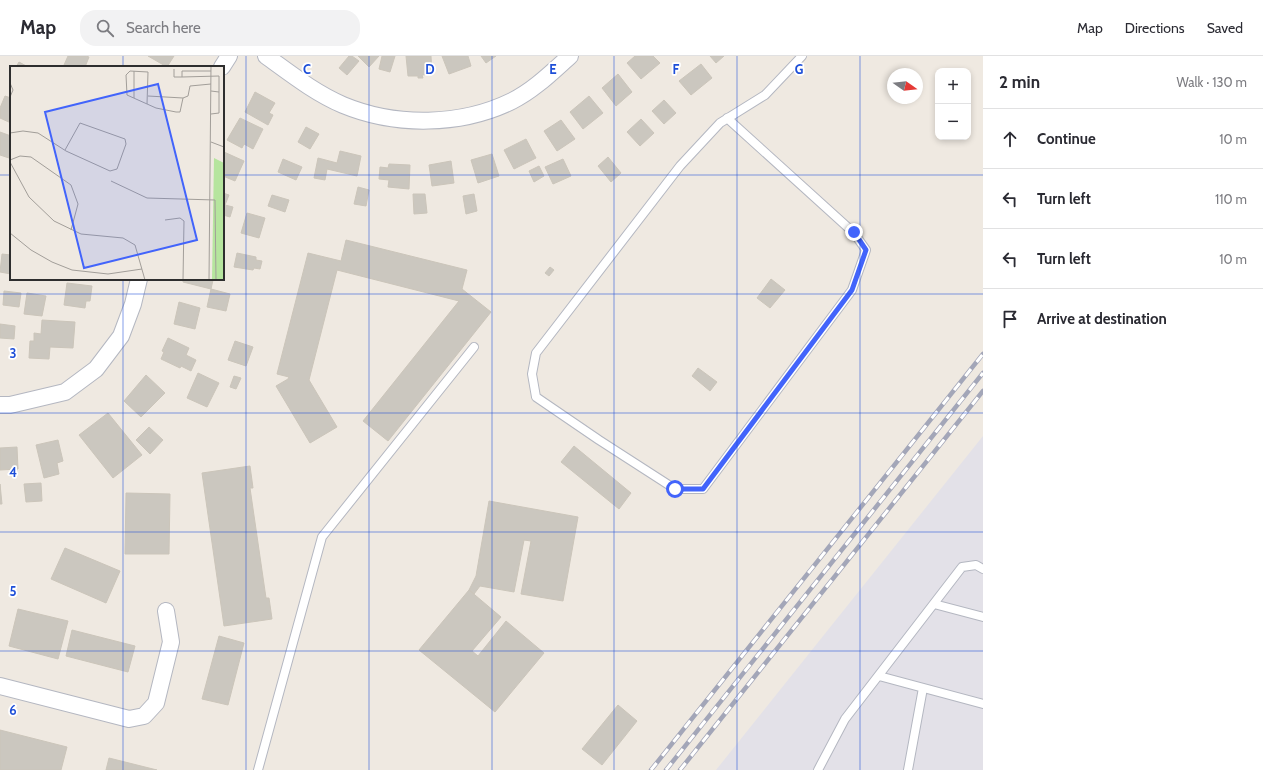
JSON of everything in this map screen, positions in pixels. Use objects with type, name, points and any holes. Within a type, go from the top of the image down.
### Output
[{"type":"street","points":[[223,66],[229,56]]},
{"type":"street","points":[[266,56],[299,80],[344,105],[385,117],[429,121],[469,115],[513,100],[532,88],[570,56]]},
{"type":"street","points":[[0,405],[10,405],[65,392],[96,369],[121,336],[133,304],[139,280]]},
{"type":"street","points":[[0,686],[129,719],[144,716],[156,703],[171,642],[166,611]]},
{"type":"lane","points":[[727,118],[854,232],[866,250],[852,290],[703,489],[675,489],[536,397],[532,374],[536,353],[680,166],[720,123],[727,118],[765,95],[802,56]]},
{"type":"lane","points":[[258,770],[322,537],[474,347]]},
{"type":"lane","points":[[818,770],[845,719],[962,567],[976,566],[983,569]]},
{"type":"lane","points":[[934,604],[983,617]]},
{"type":"lane","points":[[879,676],[983,704]]},
{"type":"lane","points":[[908,770],[924,688]]},
{"type":"shaded area","points":[[983,436],[983,770],[716,770]]},
{"type":"building","points":[[68,56],[89,57],[85,66],[64,65]]},
{"type":"building","points":[[148,56],[174,56],[168,66]]},
{"type":"building","points":[[349,56],[352,56],[359,61],[347,75],[339,68]]},
{"type":"building","points":[[358,56],[379,56],[369,67]]},
{"type":"building","points":[[382,56],[395,56],[390,72],[379,69]]},
{"type":"building","points":[[406,56],[431,56],[432,74],[422,75],[423,78],[418,78],[418,76],[408,76]]},
{"type":"building","points":[[442,56],[468,56],[471,66],[449,74]]},
{"type":"building","points":[[481,56],[496,56],[486,63]]},
{"type":"building","points":[[635,56],[653,56],[660,63],[641,79],[627,63]]},
{"type":"building","points":[[710,56],[724,56],[716,63]]},
{"type":"building","points":[[19,62],[26,66],[17,66]]},
{"type":"building","points":[[701,64],[712,78],[691,95],[679,81]]},
{"type":"building","points":[[618,74],[632,92],[616,106],[602,88]]},
{"type":"building","points":[[255,92],[275,103],[269,113],[273,115],[268,125],[245,112]]},
{"type":"building","points":[[5,96],[10,98],[10,123],[0,118],[0,108]]},
{"type":"building","points":[[589,96],[603,113],[583,129],[570,112]]},
{"type":"building","points":[[664,100],[676,113],[664,124],[652,111]]},
{"type":"building","points":[[240,118],[263,129],[253,149],[244,144],[242,148],[227,140]]},
{"type":"building","points":[[641,119],[654,133],[640,146],[627,132]]},
{"type":"building","points":[[561,120],[575,139],[557,151],[544,131]]},
{"type":"building","points":[[306,127],[319,134],[310,149],[298,142]]},
{"type":"building","points":[[0,132],[10,136],[10,147],[9,158],[0,155]]},
{"type":"building","points":[[526,139],[536,158],[514,169],[504,150]]},
{"type":"building","points":[[340,151],[361,156],[357,176],[327,169],[325,180],[314,178],[318,158],[337,163]]},
{"type":"building","points":[[224,152],[244,161],[235,181],[224,176]]},
{"type":"building","points":[[492,154],[499,176],[478,183],[471,160]]},
{"type":"building","points":[[608,157],[621,173],[611,182],[598,166]]},
{"type":"building","points":[[283,159],[302,167],[296,180],[278,172]]},
{"type":"building","points":[[563,159],[571,176],[553,184],[545,167]]},
{"type":"building","points":[[451,161],[454,183],[432,186],[429,165]]},
{"type":"building","points":[[389,164],[410,165],[409,189],[388,187],[389,180],[379,179],[380,167],[388,168]]},
{"type":"building","points":[[539,166],[544,176],[534,182],[529,171]]},
{"type":"building","points":[[358,187],[369,190],[366,206],[354,204]]},
{"type":"building","points":[[224,193],[229,195],[225,205],[233,207],[230,217],[224,215]]},
{"type":"building","points":[[413,194],[425,194],[427,213],[414,214]]},
{"type":"building","points":[[474,194],[477,211],[466,214],[463,196]]},
{"type":"building","points":[[272,195],[289,200],[285,212],[268,206]]},
{"type":"building","points":[[247,213],[265,218],[259,238],[241,233]]},
{"type":"building","points":[[346,240],[467,270],[462,289],[491,312],[388,441],[363,421],[459,301],[337,270],[309,380],[337,427],[310,443],[276,386],[289,377],[277,374],[308,253],[341,261]]},
{"type":"building","points":[[237,253],[256,257],[256,260],[262,261],[260,269],[254,268],[253,270],[234,267]]},
{"type":"building","points":[[2,254],[10,255],[10,274],[0,272]]},
{"type":"building","points":[[550,267],[554,270],[549,276],[545,273]]},
{"type":"building","points":[[771,279],[785,290],[770,308],[757,298]]},
{"type":"building","points":[[183,280],[213,280],[211,289],[183,282]]},
{"type":"building","points":[[67,283],[92,286],[90,301],[86,301],[85,308],[64,305]]},
{"type":"building","points":[[211,289],[230,294],[226,311],[207,307]]},
{"type":"building","points":[[4,291],[21,293],[19,307],[3,305]]},
{"type":"building","points":[[27,293],[46,296],[42,316],[24,314]]},
{"type":"building","points":[[179,302],[200,308],[195,329],[174,324]]},
{"type":"building","points":[[42,320],[75,322],[73,348],[50,347],[49,359],[29,358],[30,341],[34,341],[34,333],[41,334]]},
{"type":"building","points":[[0,324],[15,326],[14,339],[0,338]]},
{"type":"building","points":[[168,338],[189,348],[186,355],[196,360],[191,371],[181,366],[180,368],[161,359],[164,352],[162,351]]},
{"type":"building","points":[[235,341],[253,347],[246,366],[228,360]]},
{"type":"building","points":[[698,368],[717,382],[710,391],[692,376]]},
{"type":"building","points":[[198,373],[219,383],[207,407],[187,398]]},
{"type":"building","points":[[146,375],[165,393],[141,417],[124,401]]},
{"type":"building","points":[[234,376],[241,378],[236,389],[230,387]]},
{"type":"building","points":[[108,413],[142,455],[113,478],[79,435]]},
{"type":"building","points":[[149,427],[163,440],[150,454],[136,440]]},
{"type":"building","points":[[58,440],[63,461],[57,463],[59,474],[44,478],[36,445]]},
{"type":"building","points":[[574,446],[631,493],[619,509],[561,462]]},
{"type":"building","points":[[17,447],[18,469],[0,470],[0,448]]},
{"type":"building","points":[[250,466],[253,488],[250,488],[266,598],[269,598],[272,619],[224,626],[202,473]]},
{"type":"building","points":[[41,483],[42,501],[26,502],[24,484]]},
{"type":"building","points":[[0,484],[2,504],[0,504]]},
{"type":"building","points":[[126,493],[170,494],[169,554],[125,554]]},
{"type":"building","points":[[489,501],[578,517],[563,601],[521,594],[531,541],[524,540],[514,592],[480,586],[474,594],[469,590],[476,576]]},
{"type":"building","points":[[65,548],[120,571],[106,603],[51,579]]},
{"type":"building","points":[[469,590],[501,617],[472,651],[478,656],[506,621],[544,653],[495,712],[419,650]]},
{"type":"building","points":[[18,609],[68,621],[58,659],[9,646]]},
{"type":"building","points":[[72,630],[135,646],[128,672],[66,656]]},
{"type":"building","points":[[219,636],[244,643],[228,705],[202,699]]},
{"type":"building","points":[[618,705],[637,721],[602,765],[582,749]]},
{"type":"building","points":[[0,730],[67,747],[61,770],[0,770]]},
{"type":"building","points":[[109,758],[157,770],[106,770]]},
{"type":"railway","points":[[651,770],[983,354]]},
{"type":"railway","points":[[666,770],[983,373]]},
{"type":"railway","points":[[680,770],[983,391]]},
{"type":"route","points":[[675,489],[703,489],[748,431],[852,290],[866,250],[854,232]]}]
